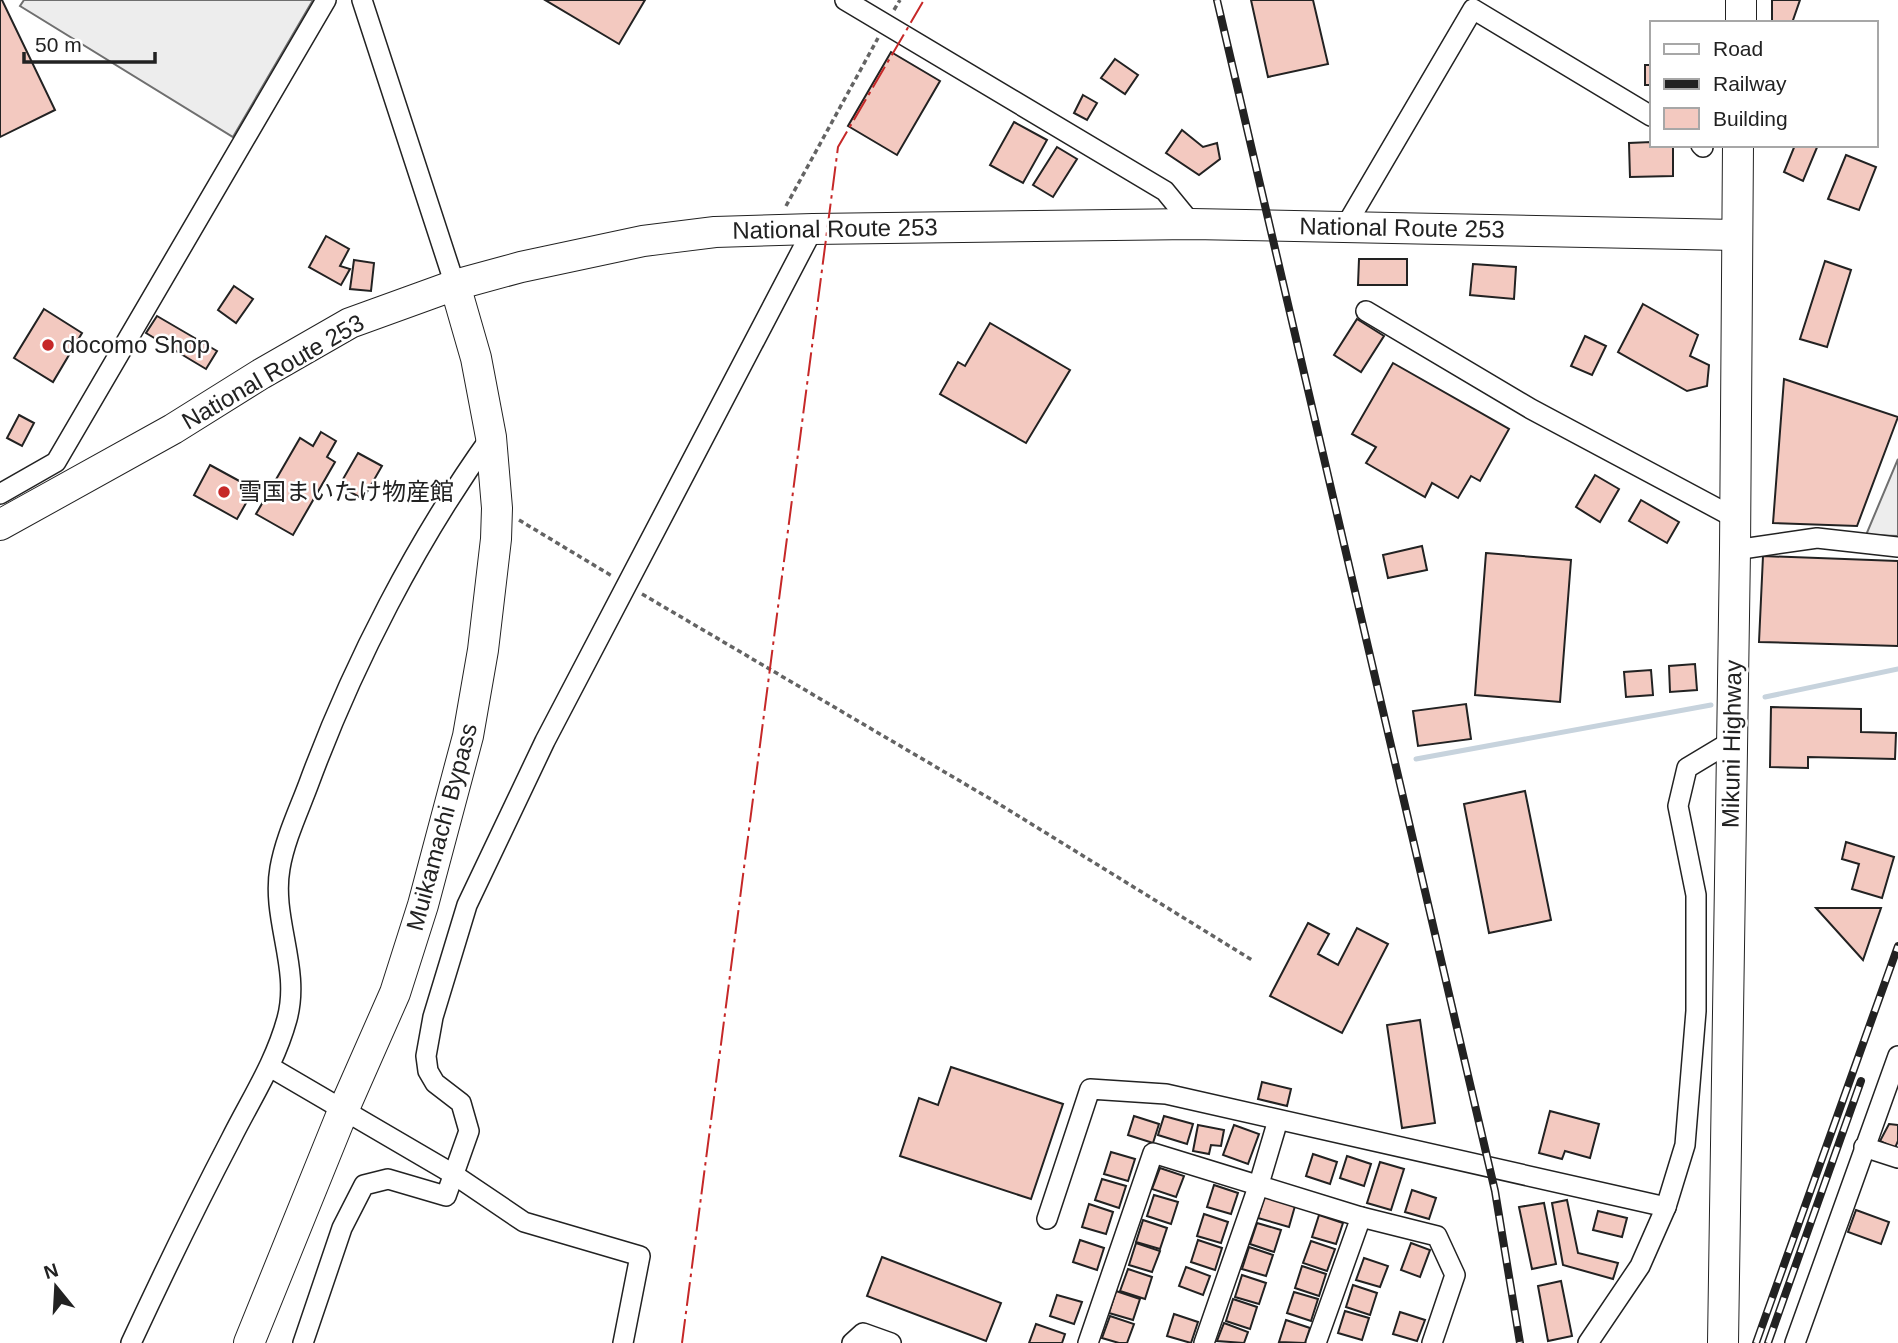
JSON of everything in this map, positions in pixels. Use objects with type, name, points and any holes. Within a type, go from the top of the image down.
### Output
[{"type":"highway","points":[[1741,0],[1741,21]]},
{"type":"highway","name":"Mikuni Highway","points":[[1723,1343],[1738,147]]},
{"type":"highway","name":"National Route 253","points":[[0,525],[63,473],[173,429],[350,323],[455,285],[521,267],[643,241],[715,232],[1192,224],[1736,235]]},
{"type":"highway","name":"Muikamachi Bypass","points":[[249,1343],[343,1111],[395,993],[423,905],[468,736],[483,650],[497,508],[491,438],[476,358],[455,285]]},
{"type":"street","points":[[0,494],[63,473],[326,0]]},
{"type":"street","points":[[362,0],[455,285]]},
{"type":"street","points":[[845,0],[1165,191],[1192,224]]},
{"type":"street","points":[[1345,227],[1473,9],[1650,115]]},
{"type":"street","points":[[303,1343],[342,1228],[364,1185],[388,1179],[446,1196],[469,1131],[461,1103],[435,1083],[428,1072],[426,1056],[433,1017],[467,905],[625,584],[813,229]]},
{"type":"street","points":[[1366,311],[1531,410],[1735,518]]},
{"type":"street","points":[[131,1343],[208,1184],[270,1067],[288,1017],[289,959],[281,930],[277,887],[283,853],[318,758],[360,663],[430,527],[491,438]]},
{"type":"street","points":[[1735,550],[1817,538],[1898,547]]},
{"type":"street","points":[[1588,1343],[1640,1266],[1666,1207],[1685,1145],[1696,1011],[1696,895],[1678,806],[1687,768],[1732,741]]},
{"type":"street","points":[[1795,1343],[1898,1056]]},
{"type":"street","points":[[270,1067],[453,1174],[524,1222],[640,1256],[623,1343]]},
{"type":"street","points":[[1046,1219],[1090,1089],[1166,1094],[1666,1207]]},
{"type":"street","points":[[1204,1343],[1259,1184],[1278,1120]]},
{"type":"street","points":[[1864,1147],[1898,1158]]},
{"type":"street","points":[[1088,1343],[1153,1153],[1361,1217],[1437,1236],[1455,1275],[1432,1343]]},
{"type":"street","points":[[1316,1343],[1361,1217]]},
{"type":"street","points":[[852,1343],[863,1334],[891,1343]]},
{"type":"path","points":[[785,208],[886,24]]},
{"type":"path","points":[[497,508],[999,804],[1252,960]]},
{"type":"shaded area","points":[[24,0],[313,0],[233,137],[20,6]]},
{"type":"shaded area","points":[[1898,459],[1898,536],[1866,535]]},
{"type":"building","points":[[0,0],[55,110],[0,137]]},
{"type":"building","points":[[545,0],[645,0],[619,44]]},
{"type":"building","points":[[1251,0],[1313,0],[1328,64],[1268,77]]},
{"type":"building","points":[[1772,0],[1800,0],[1793,21],[1772,21]]},
{"type":"building","points":[[891,52],[940,81],[897,155],[848,126]]},
{"type":"building","points":[[1115,59],[1138,75],[1125,94],[1101,78]]},
{"type":"building","points":[[1645,65],[1650,65],[1650,85],[1645,85]]},
{"type":"building","points":[[1083,95],[1097,103],[1087,120],[1074,113]]},
{"type":"building","points":[[1014,122],[1047,140],[1023,183],[990,165]]},
{"type":"building","points":[[1182,130],[1203,147],[1217,143],[1220,159],[1199,175],[1166,153]]},
{"type":"building","points":[[1650,142],[1650,147],[1673,147],[1673,176],[1630,177],[1629,143]]},
{"type":"building","points":[[1057,147],[1077,159],[1053,197],[1033,185]]},
{"type":"building","points":[[1794,147],[1817,147],[1803,181],[1784,172]]},
{"type":"building","points":[[1846,155],[1876,167],[1859,210],[1828,199]]},
{"type":"building","points":[[326,236],[349,249],[340,266],[350,269],[341,285],[309,267]]},
{"type":"building","points":[[1359,259],[1407,259],[1407,285],[1358,285]]},
{"type":"building","points":[[354,260],[374,263],[371,291],[350,289]]},
{"type":"building","points":[[1825,261],[1851,270],[1827,347],[1800,339]]},
{"type":"building","points":[[1473,264],[1516,267],[1514,299],[1470,295]]},
{"type":"building","points":[[234,286],[253,299],[236,323],[218,310]]},
{"type":"building","points":[[1643,304],[1698,335],[1690,356],[1709,365],[1707,386],[1687,391],[1618,352]]},
{"type":"building","name":"docomo Shop","points":[[44,309],[82,333],[53,382],[14,358]]},
{"type":"building","points":[[157,316],[217,351],[206,369],[146,333]]},
{"type":"building","points":[[1357,319],[1384,336],[1361,372],[1334,355]]},
{"type":"building","points":[[990,323],[1070,370],[1026,443],[940,394],[958,362],[965,366]]},
{"type":"building","points":[[1585,336],[1606,346],[1592,375],[1571,366]]},
{"type":"building","points":[[1393,363],[1509,429],[1480,481],[1471,476],[1458,498],[1432,483],[1425,497],[1366,463],[1376,447],[1352,434]]},
{"type":"building","points":[[1784,379],[1898,417],[1857,526],[1773,523]]},
{"type":"building","points":[[19,415],[34,423],[22,446],[7,438]]},
{"type":"building","points":[[321,432],[336,441],[327,457],[335,462],[293,535],[256,514],[300,438],[313,446]]},
{"type":"building","points":[[358,453],[382,466],[363,499],[339,486]]},
{"type":"building","name":"雪国まいたけ物産館","points":[[210,465],[254,489],[237,519],[194,495]]},
{"type":"building","points":[[1595,475],[1619,489],[1600,522],[1576,507]]},
{"type":"building","points":[[1641,500],[1679,522],[1667,543],[1629,521]]},
{"type":"building","points":[[1422,546],[1427,570],[1388,578],[1383,555]]},
{"type":"building","points":[[1486,553],[1571,560],[1560,702],[1475,695]]},
{"type":"building","points":[[1763,556],[1898,561],[1898,646],[1759,642]]},
{"type":"building","points":[[1695,664],[1697,690],[1670,692],[1669,666]]},
{"type":"building","points":[[1651,670],[1653,695],[1626,697],[1624,672]]},
{"type":"building","points":[[1466,704],[1471,739],[1418,746],[1413,711]]},
{"type":"building","points":[[1771,707],[1861,709],[1861,732],[1896,733],[1895,759],[1808,757],[1808,768],[1770,767]]},
{"type":"building","points":[[1525,791],[1551,920],[1489,933],[1464,804]]},
{"type":"building","points":[[1846,842],[1894,857],[1882,898],[1852,889],[1859,864],[1842,859]]},
{"type":"building","points":[[1816,908],[1881,908],[1863,960]]},
{"type":"building","points":[[1308,923],[1329,934],[1318,954],[1338,965],[1357,928],[1388,944],[1342,1033],[1270,996]]},
{"type":"building","points":[[1420,1020],[1435,1123],[1402,1128],[1387,1025]]},
{"type":"building","points":[[951,1067],[1063,1104],[1031,1199],[900,1156],[919,1098],[938,1105]]},
{"type":"building","points":[[1262,1082],[1291,1089],[1287,1106],[1258,1099]]},
{"type":"building","points":[[1550,1111],[1599,1124],[1590,1158],[1565,1151],[1562,1159],[1539,1153]]},
{"type":"building","points":[[1134,1116],[1159,1124],[1153,1143],[1128,1135]]},
{"type":"building","points":[[1164,1116],[1193,1124],[1187,1144],[1158,1135]]},
{"type":"building","points":[[1889,1124],[1898,1125],[1895,1148],[1880,1141]]},
{"type":"building","points":[[1198,1125],[1224,1130],[1221,1146],[1211,1145],[1209,1154],[1193,1151]]},
{"type":"building","points":[[1234,1125],[1259,1134],[1248,1164],[1223,1155]]},
{"type":"building","points":[[1111,1152],[1135,1159],[1128,1181],[1104,1174]]},
{"type":"building","points":[[1313,1154],[1337,1162],[1330,1184],[1306,1176]]},
{"type":"building","points":[[1347,1156],[1371,1164],[1364,1186],[1340,1178]]},
{"type":"building","points":[[1380,1162],[1404,1169],[1391,1210],[1367,1203]]},
{"type":"building","points":[[1160,1168],[1184,1176],[1176,1197],[1152,1189]]},
{"type":"building","points":[[1102,1179],[1126,1186],[1119,1208],[1095,1200]]},
{"type":"building","points":[[1214,1185],[1238,1193],[1231,1214],[1207,1207]]},
{"type":"building","points":[[1412,1190],[1436,1198],[1429,1219],[1405,1212]]},
{"type":"building","points":[[1154,1195],[1178,1202],[1171,1224],[1147,1216]]},
{"type":"building","points":[[1264,1197],[1295,1206],[1289,1227],[1258,1218]]},
{"type":"building","points":[[1567,1200],[1578,1253],[1618,1263],[1613,1279],[1563,1265],[1552,1203]]},
{"type":"building","points":[[1544,1203],[1556,1264],[1532,1269],[1519,1207]]},
{"type":"building","points":[[1089,1204],[1113,1212],[1106,1234],[1082,1227]]},
{"type":"building","points":[[1856,1210],[1889,1222],[1881,1244],[1848,1232]]},
{"type":"building","points":[[1598,1211],[1627,1218],[1622,1237],[1593,1230]]},
{"type":"building","points":[[1204,1214],[1228,1222],[1221,1243],[1197,1236]]},
{"type":"building","points":[[1319,1215],[1343,1223],[1336,1244],[1312,1237]]},
{"type":"building","points":[[1143,1220],[1167,1228],[1160,1249],[1136,1242]]},
{"type":"building","points":[[1257,1223],[1281,1230],[1274,1252],[1250,1244]]},
{"type":"building","points":[[1080,1240],[1104,1248],[1097,1270],[1073,1262]]},
{"type":"building","points":[[1198,1240],[1222,1248],[1215,1270],[1191,1262]]},
{"type":"building","points":[[1311,1241],[1335,1249],[1327,1271],[1303,1263]]},
{"type":"building","points":[[1136,1243],[1160,1251],[1152,1272],[1129,1265]]},
{"type":"building","points":[[1411,1243],[1430,1250],[1420,1277],[1401,1270]]},
{"type":"building","points":[[1249,1247],[1273,1255],[1266,1276],[1242,1269]]},
{"type":"building","points":[[882,1257],[1001,1303],[986,1341],[867,1296]]},
{"type":"building","points":[[1364,1258],[1388,1266],[1380,1287],[1356,1280]]},
{"type":"building","points":[[1302,1266],[1326,1274],[1319,1296],[1295,1288]]},
{"type":"building","points":[[1186,1267],[1210,1276],[1203,1295],[1179,1286]]},
{"type":"building","points":[[1128,1269],[1152,1277],[1145,1299],[1120,1291]]},
{"type":"building","points":[[1242,1275],[1266,1283],[1259,1304],[1235,1297]]},
{"type":"building","points":[[1561,1281],[1572,1336],[1548,1341],[1538,1286]]},
{"type":"building","points":[[1353,1285],[1377,1293],[1370,1315],[1346,1307]]},
{"type":"building","points":[[1116,1291],[1140,1299],[1133,1320],[1109,1313]]},
{"type":"building","points":[[1294,1292],[1318,1299],[1311,1321],[1287,1313]]},
{"type":"building","points":[[1057,1295],[1082,1302],[1074,1324],[1050,1316]]},
{"type":"building","points":[[1233,1299],[1257,1307],[1250,1329],[1226,1321]]},
{"type":"building","points":[[1345,1311],[1369,1318],[1362,1340],[1338,1333]]},
{"type":"building","points":[[1400,1312],[1425,1320],[1417,1341],[1393,1334]]},
{"type":"building","points":[[1174,1314],[1198,1322],[1191,1343],[1167,1336]]},
{"type":"building","points":[[1110,1316],[1134,1324],[1127,1343],[1102,1338]]},
{"type":"building","points":[[1286,1320],[1310,1328],[1305,1343],[1279,1342]]},
{"type":"building","points":[[1224,1323],[1248,1332],[1244,1343],[1217,1341]]},
{"type":"building","points":[[1036,1324],[1065,1334],[1062,1343],[1029,1343]]},
{"type":"waterway","points":[[1765,697],[1898,669]]},
{"type":"waterway","points":[[1416,759],[1711,705]]},
{"type":"railway","points":[[1217,0],[1495,1191],[1520,1343]]},
{"type":"railway","points":[[1756,1343],[1898,946]]},
{"type":"railway","points":[[1768,1343],[1861,1081]]},
{"type":"power","points":[[682,1343],[838,147],[924,0]]},
{"type":"place","name":"docomo Shop","points":[[48,345]]},
{"type":"place","name":"雪国まいたけ物産館","points":[[224,492]]}]
